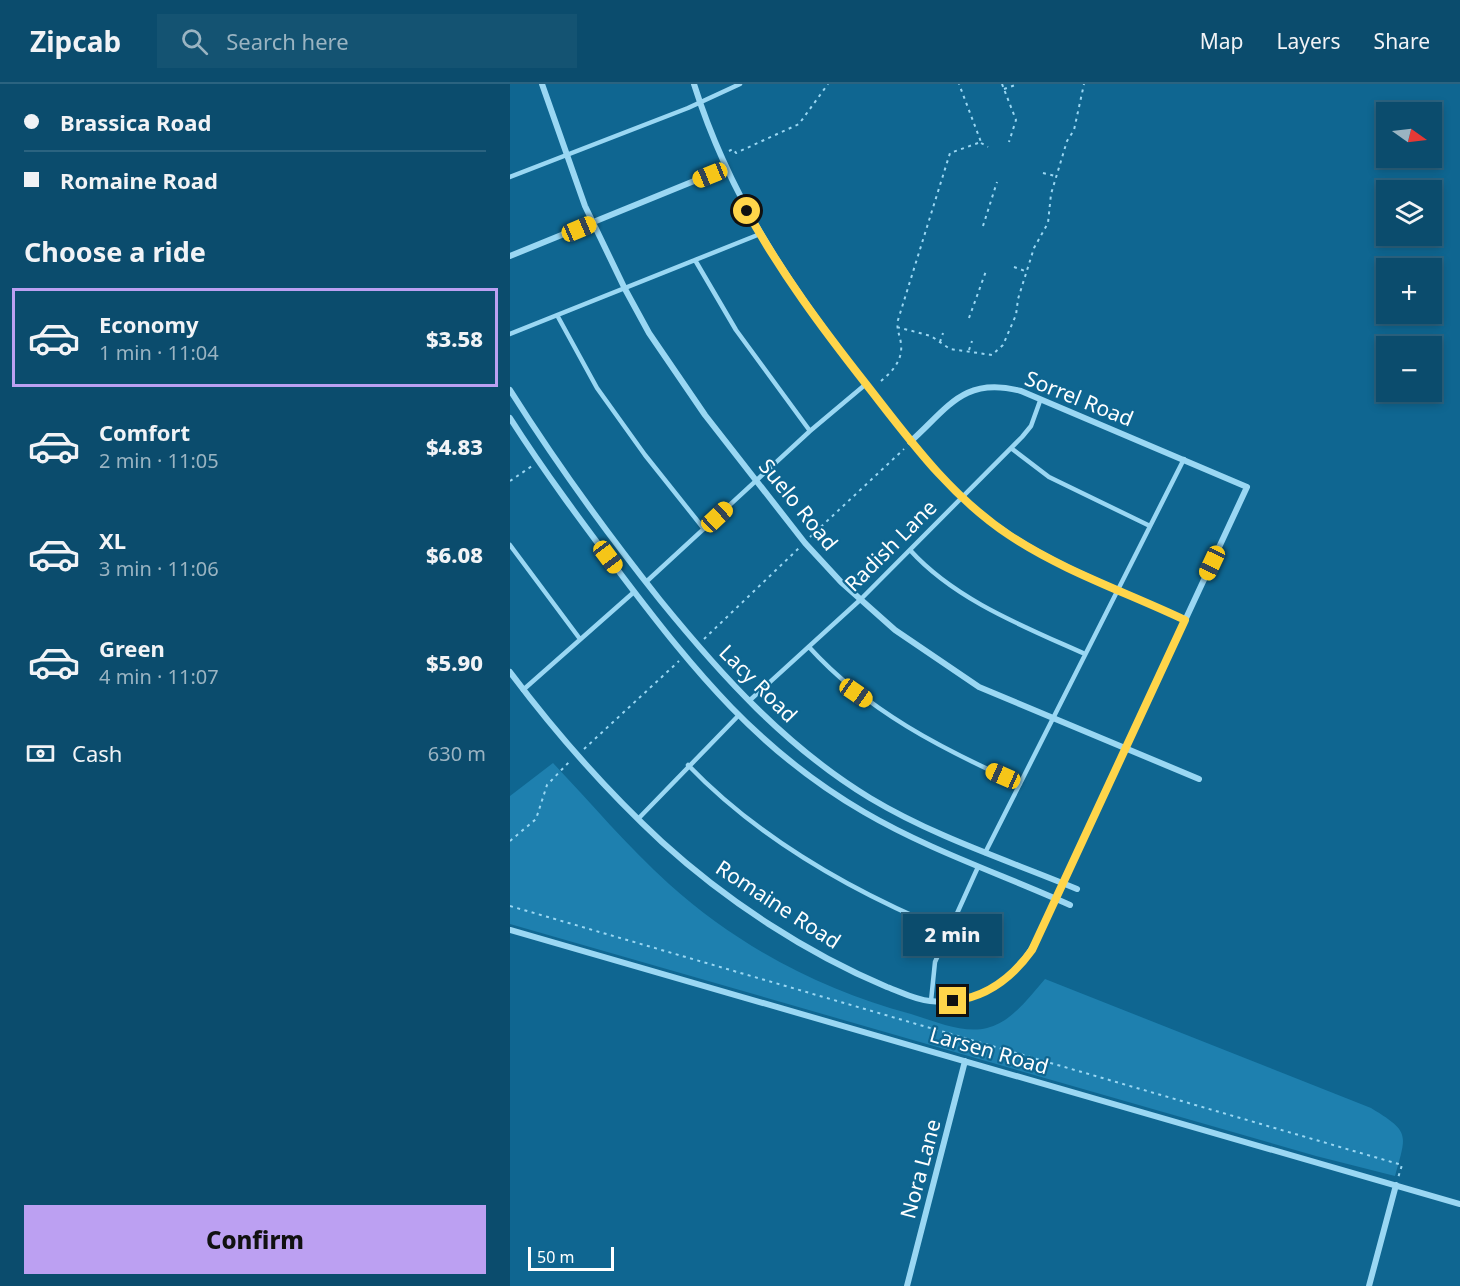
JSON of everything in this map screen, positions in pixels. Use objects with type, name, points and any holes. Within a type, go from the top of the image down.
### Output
[{"type":"street","name":"Suelo Road","points":[[543,84],[566,154],[593,223],[625,289],[674,373],[805,543],[860,600],[895,630],[947,668],[998,697],[1199,779]]},
{"type":"street","points":[[694,84],[726,168],[760,234],[826,334],[910,442],[963,498],[1010,535],[1051,560],[1185,620]]},
{"type":"street","points":[[510,256],[726,168]]},
{"type":"street","name":"Sorrel Road","points":[[910,442],[956,400],[983,386],[1005,387],[1184,459],[1246,487]]},
{"type":"street","name":"Lacy Road","points":[[510,390],[589,509],[646,582],[706,656],[794,743],[857,790],[906,818],[985,853],[1077,889]]},
{"type":"street","name":"Lacy Road","points":[[510,418],[581,522],[684,657],[738,716],[793,764],[855,806],[907,835],[1070,905]]},
{"type":"street","name":"Romaine Road","points":[[510,672],[523,690],[638,819],[706,879],[764,920],[857,973],[910,996],[931,1001],[965,1000],[1012,976],[1032,950],[1246,487]]},
{"type":"street","name":"Larsen Road","points":[[510,930],[1460,1203]]},
{"type":"street","name":"Nora Lane","points":[[907,1286],[964,1061]]},
{"type":"street","points":[[1369,1286],[1396,1185]]},
{"type":"lane","points":[[510,177],[740,84]]},
{"type":"lane","points":[[510,334],[760,234]]},
{"type":"lane","points":[[695,260],[736,330],[810,431]]},
{"type":"lane","points":[[557,315],[597,388],[645,455],[704,529]]},
{"type":"lane","points":[[646,582],[810,431],[866,384]]},
{"type":"lane","name":"Radish Lane","points":[[749,701],[860,600],[963,498],[1031,426],[1040,401]]},
{"type":"lane","points":[[1011,448],[1049,477],[1150,526]]},
{"type":"lane","points":[[985,853],[1184,459]]},
{"type":"lane","points":[[510,545],[580,639]]},
{"type":"lane","points":[[910,550],[941,577],[989,609],[1085,654]]},
{"type":"lane","points":[[523,690],[634,592]]},
{"type":"lane","points":[[809,647],[841,681],[882,711],[940,747],[1020,784]]},
{"type":"lane","points":[[638,819],[738,716]]},
{"type":"lane","points":[[688,765],[735,809],[800,856],[861,891],[948,931]]},
{"type":"lane","points":[[931,1001],[933,967],[978,867]]},
{"type":"path","points":[[728,151],[734,149],[736,153],[799,124],[828,84]]},
{"type":"path","points":[[959,84],[981,142],[988,147]]},
{"type":"path","points":[[1002,84],[1016,120],[1010,142]]},
{"type":"path","points":[[1004,89],[1018,84]]},
{"type":"path","points":[[897,327],[931,336],[950,349],[992,355],[1002,348],[1016,315],[1036,243],[1048,223],[1050,199],[1067,141],[1074,130],[1084,84]]},
{"type":"path","points":[[880,381],[891,373],[901,353],[897,327],[950,153],[981,142]]},
{"type":"path","points":[[1043,173],[1056,177]]},
{"type":"path","points":[[983,226],[997,182]]},
{"type":"path","points":[[1014,267],[1027,271]]},
{"type":"path","points":[[969,318],[986,271]]},
{"type":"path","points":[[940,342],[943,333]]},
{"type":"path","points":[[969,350],[972,341]]},
{"type":"path","points":[[814,533],[903,449]]},
{"type":"path","points":[[510,481],[530,468]]},
{"type":"path","points":[[706,637],[798,549]]},
{"type":"path","points":[[586,748],[678,662]]},
{"type":"path","points":[[510,841],[536,819],[547,785],[571,761]]},
{"type":"path","points":[[510,906],[1402,1165],[1396,1185]]},
{"type":"shaded area","points":[[553,763],[669,884],[724,928],[783,964],[878,1004],[939,1023],[968,1029],[987,1028],[1012,1015],[1045,979],[1371,1108],[1393,1123],[1402,1135],[1402,1151],[1395,1176],[1316,1156],[510,924],[510,796]]},
{"type":"route","points":[[747,211],[792,286],[826,334],[918,453],[951,487],[992,523],[1051,560],[1185,620],[1032,950],[1012,976],[1000,984],[965,1000],[953,1001]]}]
